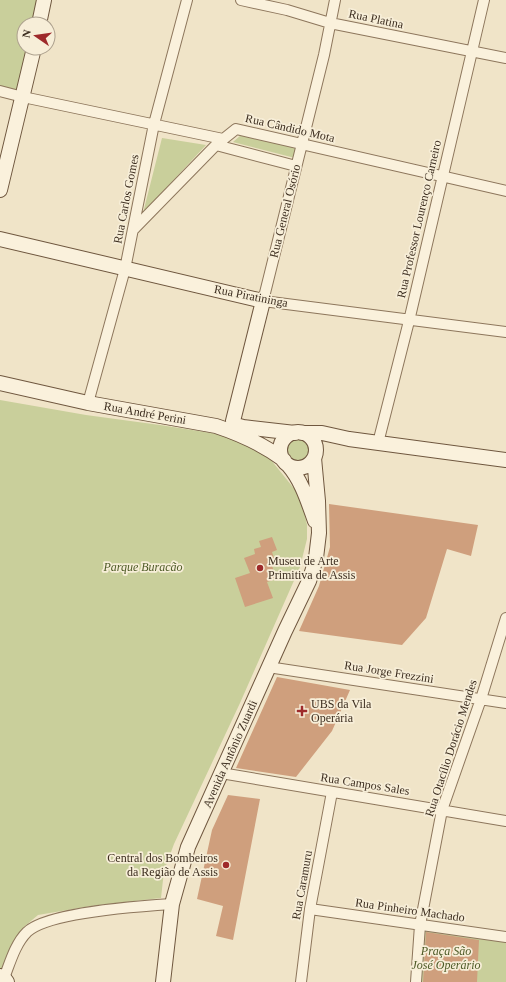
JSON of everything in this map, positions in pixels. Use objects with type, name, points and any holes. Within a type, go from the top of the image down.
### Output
[{"type":"main road","points":[[41,16],[44,0]]},
{"type":"main road","points":[[0,190],[32,56]]},
{"type":"main road","name":"Rua Piratininga","points":[[0,239],[263,301]]},
{"type":"main road","name":"Rua General Osório","points":[[263,301],[233,421],[236,425],[243,427],[298,433]]},
{"type":"main road","name":"Rua André Perini","points":[[0,383],[88,403],[216,426],[234,432],[259,444],[286,463]]},
{"type":"main road","points":[[350,439],[329,444],[315,456],[308,465],[302,468],[295,468],[286,463],[281,454],[281,447],[284,440],[289,435],[298,433],[322,433],[350,439],[506,460]]},
{"type":"main road","points":[[298,433],[308,435],[313,440],[316,447],[315,456]]},
{"type":"main road","name":"Avenida Antônio Zuardi","points":[[163,982],[172,904],[188,848],[268,667],[309,581],[316,558],[319,532],[315,456]]},
{"type":"main road","name":"Avenida Antônio Zuardi","points":[[286,463],[294,472],[300,483],[319,532]]},
{"type":"street","name":"Rua Carlos Gomes","points":[[88,403],[125,269],[154,124],[187,0]]},
{"type":"street","name":"Rua Platina","points":[[241,0],[287,10],[330,23],[506,58]]},
{"type":"street","name":"Rua General Osório","points":[[263,301],[324,55],[335,0]]},
{"type":"street","name":"Rua Professor Lourenço Carneiro","points":[[378,443],[409,321],[484,0]]},
{"type":"street","points":[[0,91],[154,124],[296,166]]},
{"type":"street","name":"Rua Cândido Mota","points":[[219,142],[236,129],[506,191]]},
{"type":"street","points":[[133,230],[219,142]]},
{"type":"street","name":"Rua Piratininga","points":[[263,301],[409,321],[506,332]]},
{"type":"street","name":"Rua Otacílio Dorácio Mendes","points":[[416,982],[420,925],[442,810],[481,699],[506,618]]},
{"type":"street","name":"Rua Jorge Frezzini","points":[[268,667],[506,703]]},
{"type":"street","name":"Rua Campos Sales","points":[[221,773],[506,822]]},
{"type":"street","name":"Rua Caramuru","points":[[301,982],[310,909],[332,792]]},
{"type":"street","points":[[4,979],[19,942],[34,926],[54,920],[103,910],[172,904]]},
{"type":"street","name":"Rua Pinheiro Machado","points":[[310,909],[506,937]]},
{"type":"green space","points":[[0,0],[38,0],[34,16],[16,16],[16,56],[25,56],[18,91],[0,87]]},
{"type":"green space","points":[[241,135],[297,147],[295,158],[233,142]]},
{"type":"green space","points":[[162,138],[206,145],[143,213]]},
{"type":"green space","name":"Parque Buracão","points":[[0,400],[86,415],[224,435],[252,446],[271,460],[296,491],[304,510],[307,525],[307,539],[300,567],[240,703],[174,844],[164,871],[161,898],[91,906],[38,915],[25,926],[13,942],[6,957],[0,982]]},
{"type":"green space","points":[[299,438],[308,441],[311,450],[308,459],[299,462],[290,459],[287,450],[290,441]]},
{"type":"green space","name":"Praça São José Operário","points":[[423,929],[506,942],[506,982],[417,982]]},
{"type":"building","points":[[329,504],[478,525],[471,556],[447,549],[426,618],[402,645],[299,631],[319,586],[330,547]]},
{"type":"building","name":"Museu de Arte Primitiva de Assis","points":[[272,537],[277,550],[272,552],[275,561],[271,562],[276,579],[267,582],[273,598],[245,607],[235,578],[250,573],[244,558],[255,554],[254,549],[261,547],[259,541]]},
{"type":"building","name":"UBS da Vila Operária","points":[[277,677],[350,690],[332,731],[296,777],[236,768]]},
{"type":"building","name":"Central dos Bombeiros da Região de Assis","points":[[228,795],[260,799],[233,940],[216,936],[223,906],[197,899],[212,830]]},
{"type":"building","name":"Praça São José Operário","points":[[426,932],[479,940],[477,982],[423,982]]},
{"type":"place","name":"Museu de Arte Primitiva de Assis","points":[[260,568]]},
{"type":"place","name":"UBS da Vila Operária","points":[[302,711]]},
{"type":"place","name":"Central dos Bombeiros da Região de Assis","points":[[226,865]]}]
